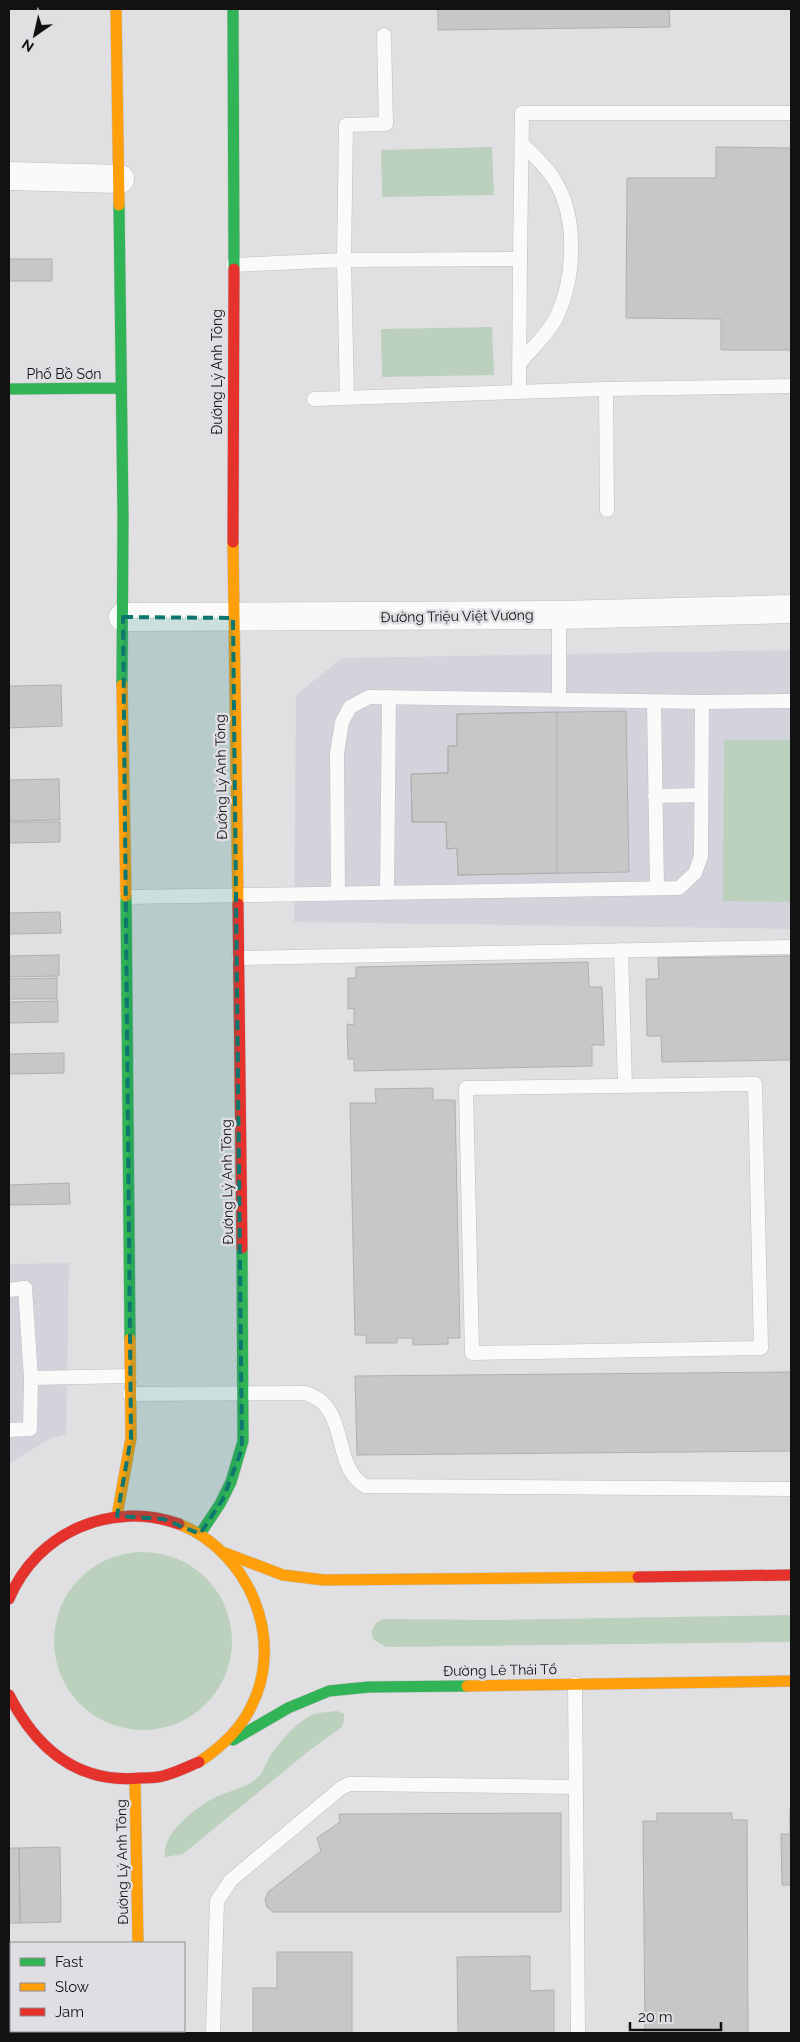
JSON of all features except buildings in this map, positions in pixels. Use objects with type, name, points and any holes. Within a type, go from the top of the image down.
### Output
[{"type":"main road","points":[[116,9],[120,179],[122,699],[126,897],[130,1376],[130,1450],[117,1516]]},
{"type":"main road","name":"Đường Lý Anh Tông","points":[[200,1534],[223,1499],[235,1472],[242,1449],[244,1394],[233,618],[233,9]]},
{"type":"main road","name":"Phố Bồ Sơn","points":[[9,389],[120,388]]},
{"type":"main road","points":[[9,1599],[20,1577],[44,1548],[75,1528],[92,1521],[117,1516],[146,1516],[163,1519],[181,1524],[200,1534],[224,1553],[239,1569],[251,1587],[262,1621],[265,1650],[264,1671],[250,1712],[223,1746],[204,1760],[182,1771],[151,1779],[114,1779],[94,1775],[56,1756],[26,1728],[9,1696]]},
{"type":"main road","points":[[224,1553],[283,1575],[324,1580],[791,1575]]},
{"type":"main road","points":[[9,1573],[31,1562]]},
{"type":"main road","name":"Đường Lê Thái Tổ","points":[[223,1746],[299,1703],[322,1693],[340,1689],[791,1681]]},
{"type":"main road","points":[[9,1722],[26,1728]]},
{"type":"main road","name":"Đường Lý Anh Tông","points":[[135,1780],[138,1942]]},
{"type":"street","points":[[9,176],[120,179]]},
{"type":"street","name":"Đường Triệu Việt Vương","points":[[123,617],[233,618],[559,615],[791,609]]},
{"type":"lane","points":[[347,398],[344,260],[346,125],[386,124],[384,35]]},
{"type":"lane","points":[[519,392],[522,113],[791,113]]},
{"type":"lane","points":[[520,363],[556,319],[568,284],[572,230],[566,207],[556,182],[545,167],[522,144]]},
{"type":"lane","points":[[232,265],[344,260],[520,259]]},
{"type":"lane","points":[[314,399],[606,389],[791,386]]},
{"type":"lane","points":[[606,389],[608,510]]},
{"type":"lane","points":[[559,615],[559,700]]},
{"type":"lane","points":[[338,894],[338,753],[342,722],[350,707],[369,697],[654,702],[791,701]]},
{"type":"lane","points":[[388,893],[389,697]]},
{"type":"lane","points":[[654,702],[657,888]]},
{"type":"lane","points":[[126,897],[679,888],[695,873],[701,856],[702,702]]},
{"type":"lane","points":[[655,796],[701,795]]},
{"type":"lane","points":[[239,958],[791,947]]},
{"type":"lane","points":[[621,950],[625,1085]]},
{"type":"lane","points":[[755,1084],[761,1348],[472,1353],[466,1088],[625,1085],[755,1084]]},
{"type":"lane","points":[[9,1290],[25,1288],[31,1378],[30,1429],[9,1430]]},
{"type":"lane","points":[[31,1378],[130,1376]]},
{"type":"lane","points":[[130,1394],[306,1393],[315,1396],[323,1401],[331,1411],[352,1475],[365,1486],[791,1489]]},
{"type":"lane","points":[[575,1684],[578,2033]]},
{"type":"lane","points":[[213,2033],[217,1901],[231,1880],[342,1788],[349,1784],[576,1787]]},
{"type":"highlighted area","points":[[123,617],[233,618],[242,1449],[223,1499],[200,1534],[163,1519],[117,1516],[131,1438]]},
{"type":"shaded area","points":[[791,650],[791,929],[294,922],[296,695],[342,658]]},
{"type":"shaded area","points":[[69,1263],[66,1434],[51,1438],[9,1464],[9,1264]]},
{"type":"green space","points":[[492,147],[494,195],[382,197],[381,150]]},
{"type":"green space","points":[[492,327],[494,375],[382,377],[381,329]]},
{"type":"green space","points":[[724,740],[791,740],[791,902],[723,901]]},
{"type":"green space","points":[[134,1552],[152,1552],[185,1562],[206,1578],[222,1599],[228,1615],[232,1641],[228,1667],[222,1683],[206,1704],[185,1720],[169,1726],[152,1730],[134,1730],[101,1720],[74,1697],[64,1683],[58,1667],[54,1650],[54,1632],[64,1599],[87,1572],[101,1562],[117,1556]]},
{"type":"green space","points":[[791,1615],[791,1642],[386,1647],[374,1640],[371,1632],[376,1623],[383,1619],[494,1620]]},
{"type":"green space","points":[[337,1711],[344,1714],[342,1727],[310,1750],[183,1854],[165,1857],[165,1848],[169,1839],[191,1813],[210,1800],[255,1780],[261,1774],[270,1756],[279,1744],[302,1721],[314,1714]]},
{"type":"traffic: fast","points":[[233,9],[234,269]]},
{"type":"traffic: fast","points":[[119,205],[123,516],[122,685]]},
{"type":"traffic: fast","points":[[9,389],[120,388]]},
{"type":"traffic: fast","points":[[126,896],[130,1339]]},
{"type":"traffic: fast","points":[[200,1534],[220,1504],[231,1482],[243,1441],[242,1248]]},
{"type":"traffic: fast","points":[[233,1740],[288,1708],[329,1691],[369,1687],[467,1686]]},
{"type":"traffic: slow","points":[[116,9],[119,205]]},
{"type":"traffic: slow","points":[[233,542],[238,904]]},
{"type":"traffic: slow","points":[[122,685],[126,896]]},
{"type":"traffic: slow","points":[[117,1516],[131,1438],[130,1339]]},
{"type":"traffic: slow","points":[[179,1524],[204,1537],[225,1555],[242,1576],[254,1600],[262,1627],[264,1654],[261,1681],[251,1707],[229,1738],[199,1762]]},
{"type":"traffic: slow","points":[[225,1553],[283,1575],[324,1580],[638,1577]]},
{"type":"traffic: slow","points":[[467,1686],[791,1681]]},
{"type":"traffic: slow","points":[[135,1780],[138,1942]]},
{"type":"traffic: jam","points":[[233,542],[234,269]]},
{"type":"traffic: jam","points":[[238,904],[242,1248]]},
{"type":"traffic: jam","points":[[9,1599],[22,1576],[38,1556],[57,1539],[79,1527],[103,1520],[128,1516],[153,1518],[179,1524]]},
{"type":"traffic: jam","points":[[638,1577],[791,1575]]},
{"type":"traffic: jam","points":[[9,1695],[32,1731],[46,1746],[61,1759],[97,1775],[117,1778],[157,1777],[199,1762]]}]
